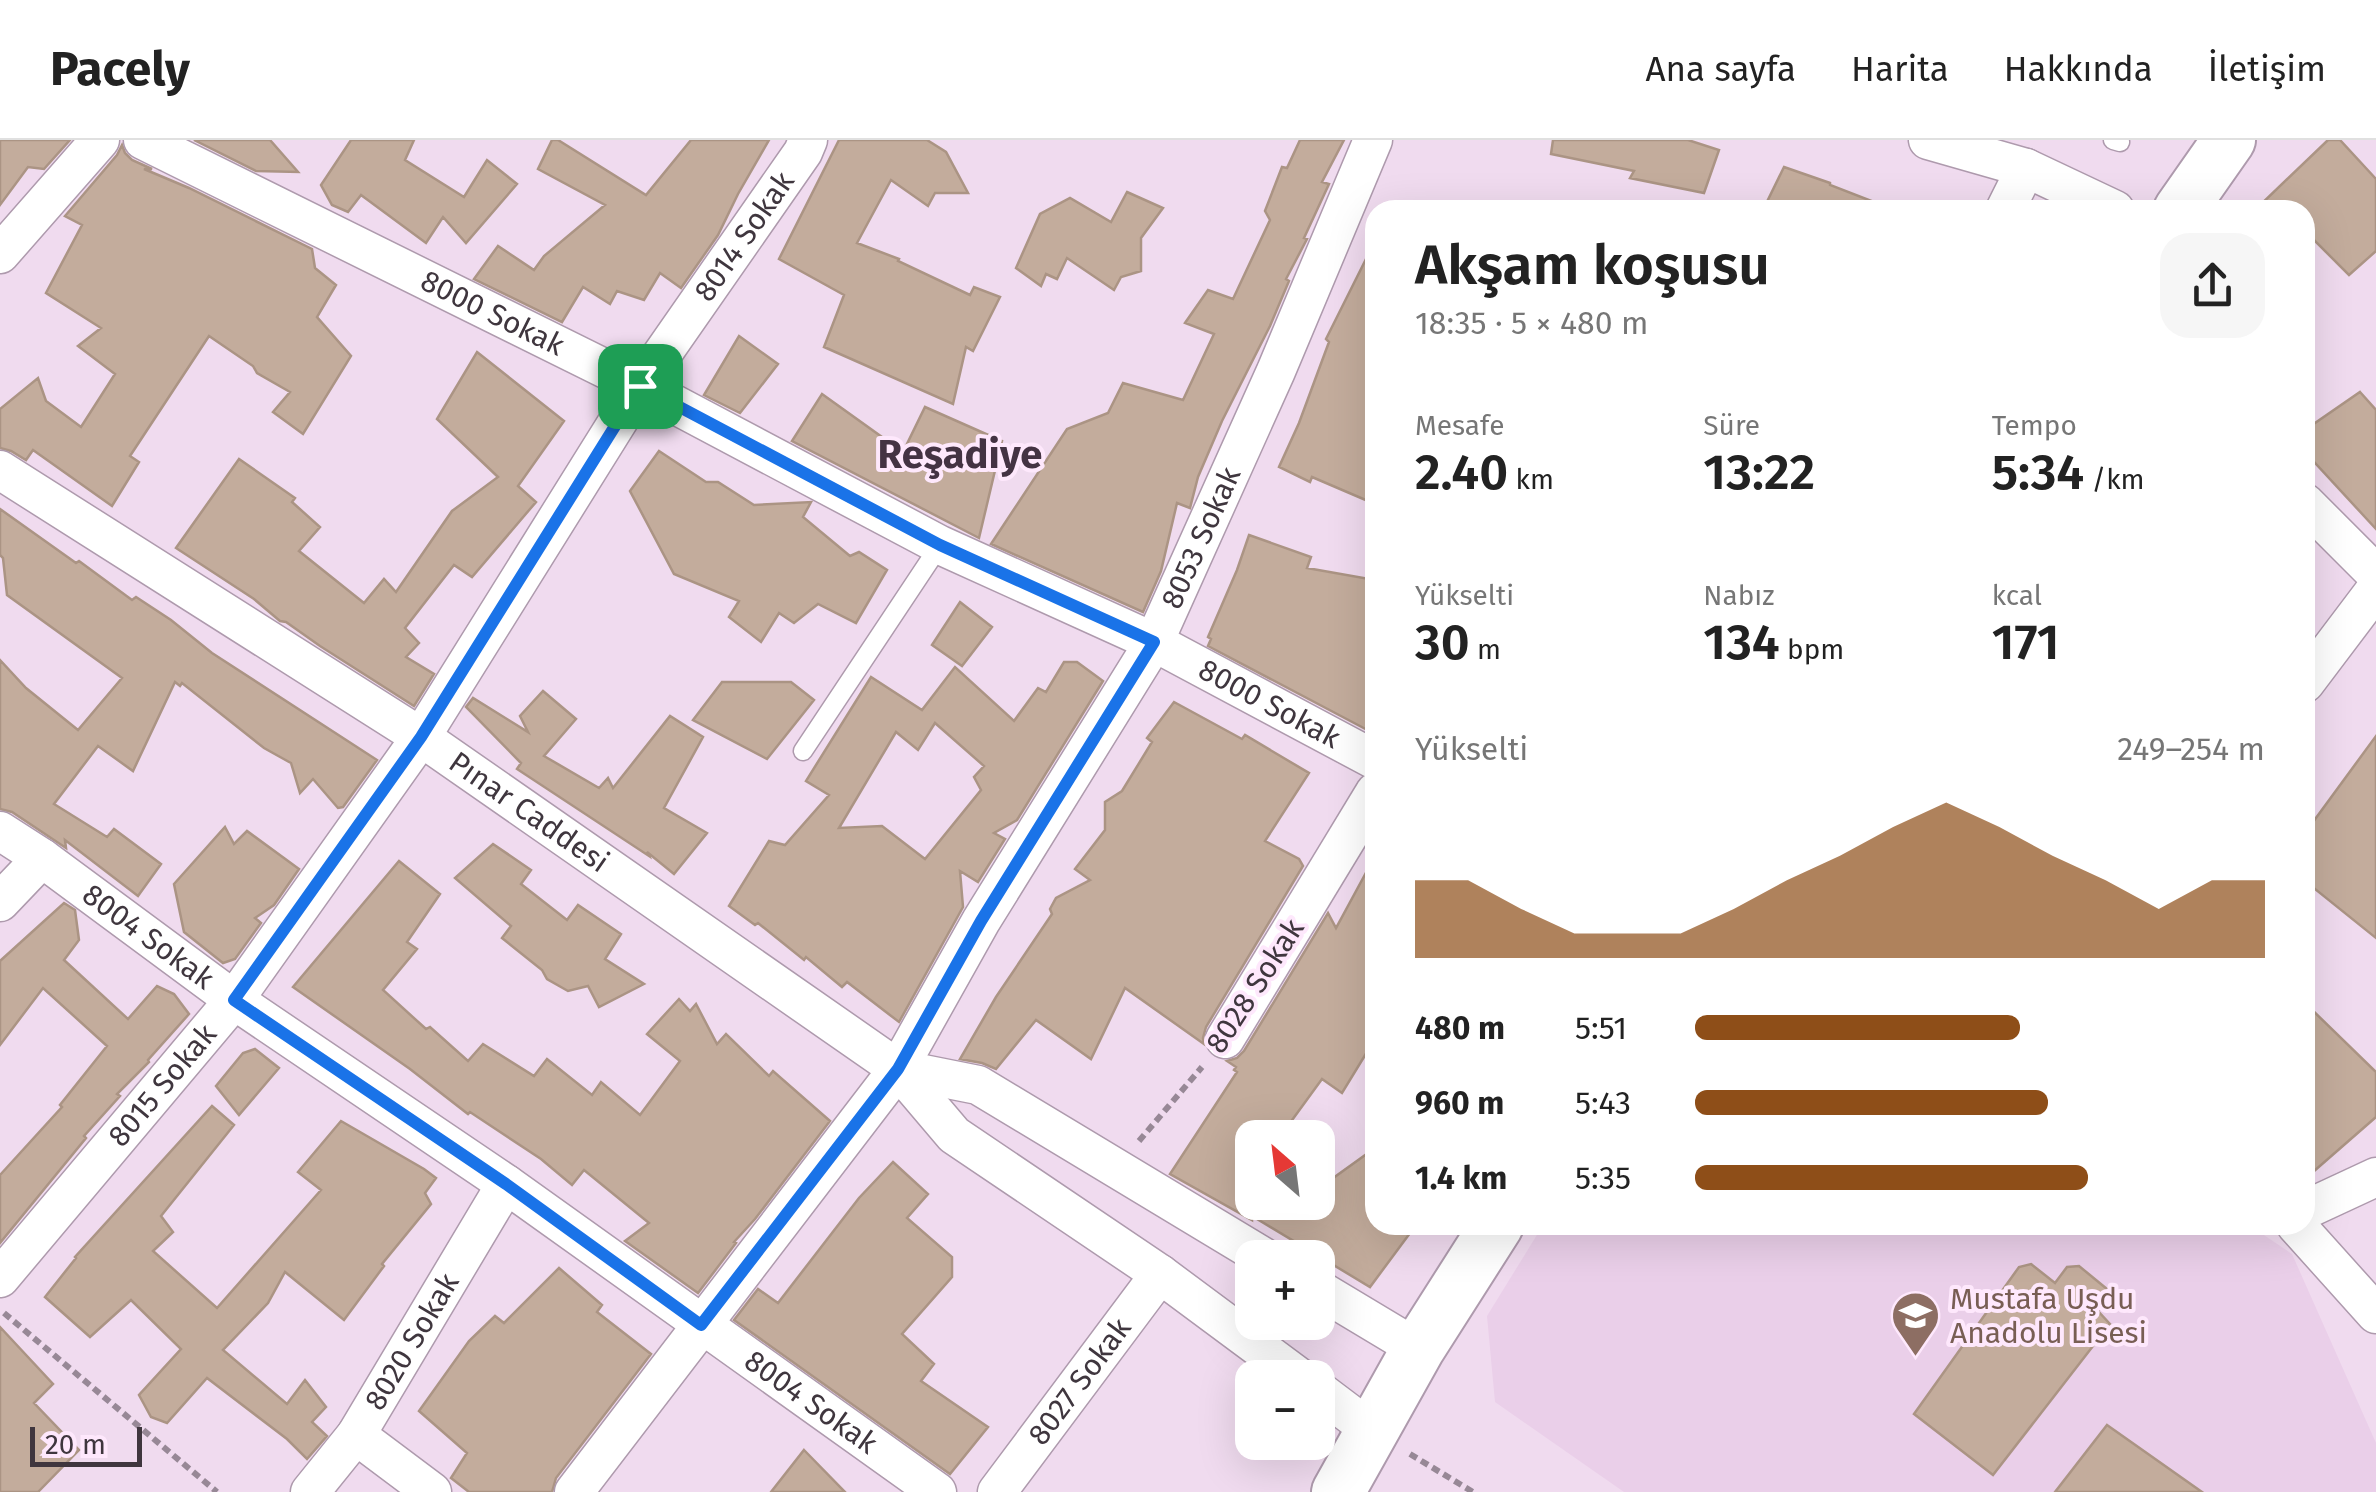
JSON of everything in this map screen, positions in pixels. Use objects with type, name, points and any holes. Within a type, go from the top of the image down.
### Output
[{"type":"main road","points":[[2187,200],[2230,140]]},
{"type":"main road","points":[[1338,1492],[1418,1350],[1491,1235]]},
{"type":"street","points":[[0,254],[100,140]]},
{"type":"street","name":"8000 Sokak","points":[[142,140],[640,386],[940,545],[1154,642],[1365,755]]},
{"type":"street","name":"8014 Sokak","points":[[421,737],[640,386],[808,140]]},
{"type":"street","name":"8053 Sokak","points":[[574,1492],[898,1069],[981,921],[1154,642],[1276,371],[1373,140]]},
{"type":"street","points":[[1928,140],[2026,168],[2094,200]]},
{"type":"street","points":[[2010,200],[2026,168]]},
{"type":"street","name":"Pınar Caddesi","points":[[0,470],[421,737],[898,1069],[954,1134],[1160,1274],[1276,1360]]},
{"type":"street","points":[[2315,513],[2376,574]]},
{"type":"street","points":[[2315,670],[2376,589]]},
{"type":"street","name":"8015 Sokak","points":[[0,1278],[234,1000],[421,737]]},
{"type":"street","name":"8028 Sokak","points":[[1226,1039],[1365,809]]},
{"type":"street","name":"8004 Sokak","points":[[0,832],[42,858],[234,1000],[506,1184],[938,1492]]},
{"type":"street","points":[[0,902],[42,858]]},
{"type":"street","name":"Pınar Caddesi","points":[[898,1069],[978,1085],[1235,1240]]},
{"type":"street","points":[[2315,1205],[2376,1177]]},
{"type":"street","name":"8020 Sokak","points":[[310,1492],[356,1435],[506,1184]]},
{"type":"street","points":[[2305,1235],[2376,1314]]},
{"type":"street","name":"8027 Sokak","points":[[997,1492],[1160,1274]]},
{"type":"street","points":[[1335,1299],[1418,1350]]},
{"type":"street","points":[[1335,1403],[1371,1430]]},
{"type":"street","points":[[356,1435],[432,1492]]},
{"type":"lane","points":[[804,751],[940,545]]},
{"type":"path","name":"8028 Sokak","points":[[1116,1168],[1226,1039]]},
{"type":"path","points":[[0,1310],[218,1492]]},
{"type":"path","points":[[1371,1430],[1473,1492]]},
{"type":"shaded area","name":"Mustafa Uşdu Anadolu Lisesi","points":[[1537,1235],[2264,1235],[2292,1254],[2376,1443],[2376,1492],[1624,1492],[1495,1402],[1487,1316]]},
{"type":"building","points":[[0,140],[70,140],[44,169],[28,167],[0,205]]},
{"type":"building","points":[[194,140],[270,140],[298,172],[256,171]]},
{"type":"building","points":[[351,140],[414,140],[405,160],[464,197],[487,160],[517,184],[466,243],[443,217],[426,243],[361,195],[348,212],[332,205],[321,185]]},
{"type":"building","points":[[552,140],[558,140],[646,195],[691,140],[769,140],[718,235],[681,288],[660,273],[644,300],[617,291],[610,304],[583,287],[562,322],[474,279],[498,246],[534,270],[544,256],[605,205],[538,169]]},
{"type":"building","points":[[839,140],[927,140],[946,152],[968,193],[935,193],[928,206],[891,180],[857,243],[899,259],[970,295],[974,287],[1000,297],[973,351],[966,347],[953,404],[824,347],[844,295],[779,259]]},
{"type":"building","points":[[1300,140],[1344,140],[1322,182],[1329,184],[1286,279],[1289,281],[1270,326],[1198,477],[1190,508],[1177,503],[1161,571],[1143,612],[991,544],[1067,429],[1108,413],[1123,383],[1183,400],[1214,334],[1185,323],[1208,290],[1233,299],[1270,220],[1265,211],[1282,167],[1287,168]]},
{"type":"building","points":[[1553,140],[1688,140],[1719,150],[1704,193],[1630,178],[1634,171],[1551,154]]},
{"type":"building","points":[[2328,140],[2340,140],[2376,179],[2376,251],[2349,275],[2315,241],[2315,200],[2265,200]]},
{"type":"building","points":[[122,145],[132,160],[152,169],[144,169],[312,249],[315,268],[336,285],[317,317],[351,356],[303,434],[273,412],[290,392],[257,373],[253,366],[209,336],[130,456],[139,462],[112,506],[33,450],[26,460],[0,448],[0,409],[38,378],[46,401],[81,427],[115,374],[78,346],[101,328],[46,293],[82,225],[65,216]]},
{"type":"building","points":[[1784,167],[1869,200],[1768,200]]},
{"type":"building","points":[[1127,192],[1163,208],[1141,238],[1141,271],[1121,277],[1114,290],[1067,258],[1057,279],[1046,274],[1041,286],[1016,268],[1040,214],[1070,198],[1111,222]]},
{"type":"building","points":[[1365,261],[1365,500],[1279,467],[1329,342],[1326,339]]},
{"type":"building","points":[[739,336],[778,364],[740,413],[704,395]]},
{"type":"building","points":[[477,352],[564,421],[518,486],[536,502],[472,577],[454,565],[405,628],[419,643],[406,657],[434,674],[414,706],[280,621],[254,599],[176,548],[239,459],[295,498],[292,502],[320,527],[299,551],[364,603],[384,579],[396,592],[452,511],[498,477],[437,419]]},
{"type":"building","points":[[2360,392],[2376,410],[2376,529],[2315,463],[2315,423]]},
{"type":"building","points":[[822,394],[903,452],[925,407],[1002,441],[979,538],[792,441]]},
{"type":"building","points":[[659,451],[706,482],[718,482],[754,505],[811,502],[803,517],[850,556],[859,552],[887,570],[856,623],[818,604],[794,623],[779,613],[761,642],[729,617],[739,601],[674,574],[630,491]]},
{"type":"building","points":[[0,509],[377,760],[343,807],[338,808],[313,779],[300,793],[291,763],[264,748],[182,683],[180,686],[175,682],[133,771],[98,746],[54,804],[107,837],[114,829],[161,864],[138,896],[65,840],[66,848],[12,812],[0,809],[0,660],[26,688],[78,730],[122,678],[7,595],[0,555]]},
{"type":"building","points":[[1249,535],[1311,557],[1307,568],[1365,578],[1365,729],[1208,646],[1208,637]]},
{"type":"building","points":[[960,602],[992,627],[962,666],[932,645]]},
{"type":"building","points":[[1064,662],[1077,662],[1103,681],[1017,820],[994,833],[1005,839],[978,882],[960,871],[963,907],[899,1022],[847,982],[842,987],[806,957],[804,960],[758,923],[755,925],[729,906],[769,841],[785,845],[829,795],[806,781],[871,677],[922,710],[955,667],[1014,721],[1038,688],[1046,692]],"holes":[[[935,723],[984,766],[974,777],[981,790],[925,859],[882,826],[839,828],[896,732],[918,750]]]},
{"type":"building","points":[[722,682],[791,682],[814,700],[767,759],[693,720]]},
{"type":"building","points":[[543,691],[576,719],[544,756],[599,788],[608,778],[613,788],[670,716],[703,737],[664,808],[707,833],[674,874],[647,852],[649,856],[517,769],[521,763],[466,707],[473,698],[528,732],[520,716]]},
{"type":"building","points":[[1174,702],[1242,739],[1245,735],[1309,773],[1265,841],[1299,859],[1303,866],[1206,1027],[1204,1044],[1125,988],[1091,1059],[1036,1020],[996,1069],[960,1059],[1052,914],[1050,909],[1056,898],[1090,880],[1075,869],[1105,830],[1105,802],[1122,791],[1152,742],[1147,738]]},
{"type":"building","points":[[2376,736],[2376,938],[2315,889],[2315,819]]},
{"type":"building","points":[[225,827],[234,844],[247,831],[299,869],[274,905],[255,918],[261,923],[235,959],[223,963],[184,932],[174,884]]},
{"type":"building","points":[[493,844],[531,870],[521,884],[567,920],[578,905],[621,934],[605,959],[644,984],[599,1007],[588,986],[568,991],[547,979],[542,970],[502,938],[511,926],[455,878]]},
{"type":"building","points":[[399,861],[440,894],[407,942],[417,949],[383,990],[468,1061],[483,1044],[534,1076],[547,1059],[592,1095],[601,1082],[640,1115],[680,1061],[647,1034],[679,999],[690,1011],[696,1004],[717,1044],[726,1034],[769,1076],[773,1071],[830,1121],[698,1293],[625,1241],[649,1223],[584,1170],[572,1185],[541,1159],[468,1114],[293,987]]},
{"type":"building","points":[[1365,874],[1365,1055],[1342,1093],[1322,1079],[1292,1120],[1235,1120],[1235,1210],[1170,1174],[1237,1072],[1227,1061],[1244,1051],[1328,913],[1336,928]]},
{"type":"building","points":[[64,903],[75,910],[79,940],[64,960],[128,1019],[157,986],[174,994],[189,1014],[117,1094],[120,1096],[0,1243],[0,1175],[62,1107],[107,1046],[43,988],[0,1045],[0,961]]},
{"type":"building","points":[[2315,1013],[2376,1072],[2376,1117],[2315,1170]]},
{"type":"building","points":[[255,1049],[279,1068],[239,1115],[216,1086],[243,1053]]},
{"type":"building","points":[[212,1106],[234,1125],[161,1216],[173,1232],[153,1251],[217,1308],[321,1190],[298,1172],[341,1121],[436,1178],[425,1193],[431,1204],[382,1264],[344,1320],[285,1272],[268,1303],[223,1350],[287,1404],[305,1380],[326,1407],[312,1422],[327,1436],[307,1459],[207,1378],[167,1423],[151,1417],[139,1395],[181,1349],[131,1300],[90,1337],[45,1297],[75,1257]]},
{"type":"building","points":[[1365,1155],[1365,1235],[1409,1235],[1370,1287],[1335,1266],[1335,1240],[1292,1240],[1259,1220],[1335,1220],[1335,1177]]},
{"type":"building","points":[[893,1162],[928,1194],[907,1218],[952,1257],[952,1277],[902,1334],[934,1364],[921,1381],[988,1427],[950,1474],[734,1320],[758,1289],[778,1303],[859,1198]]},
{"type":"building","points":[[2031,1264],[2055,1283],[2067,1267],[2079,1266],[2113,1294],[2098,1311],[2110,1324],[1993,1475],[1914,1414],[2019,1267]]},
{"type":"building","points":[[559,1268],[602,1305],[597,1312],[651,1354],[556,1478],[552,1492],[469,1492],[451,1478],[467,1453],[419,1411],[469,1341],[495,1316],[504,1323]]},
{"type":"building","points":[[0,1327],[53,1384],[34,1403],[79,1450],[38,1492],[0,1492]]},
{"type":"building","points":[[2107,1425],[2202,1492],[2055,1492]]},
{"type":"building","points":[[804,1450],[845,1492],[771,1492]]},
{"type":"place","name":"Mustafa Uşdu Anadolu Lisesi","points":[[1915,1358]]},
{"type":"district","name":"Reşadiye","points":[[960,454]]},
{"type":"route","points":[[640,386],[940,545],[1154,642],[981,921],[898,1069],[701,1325],[506,1184],[234,1000],[421,737],[640,386]]}]
